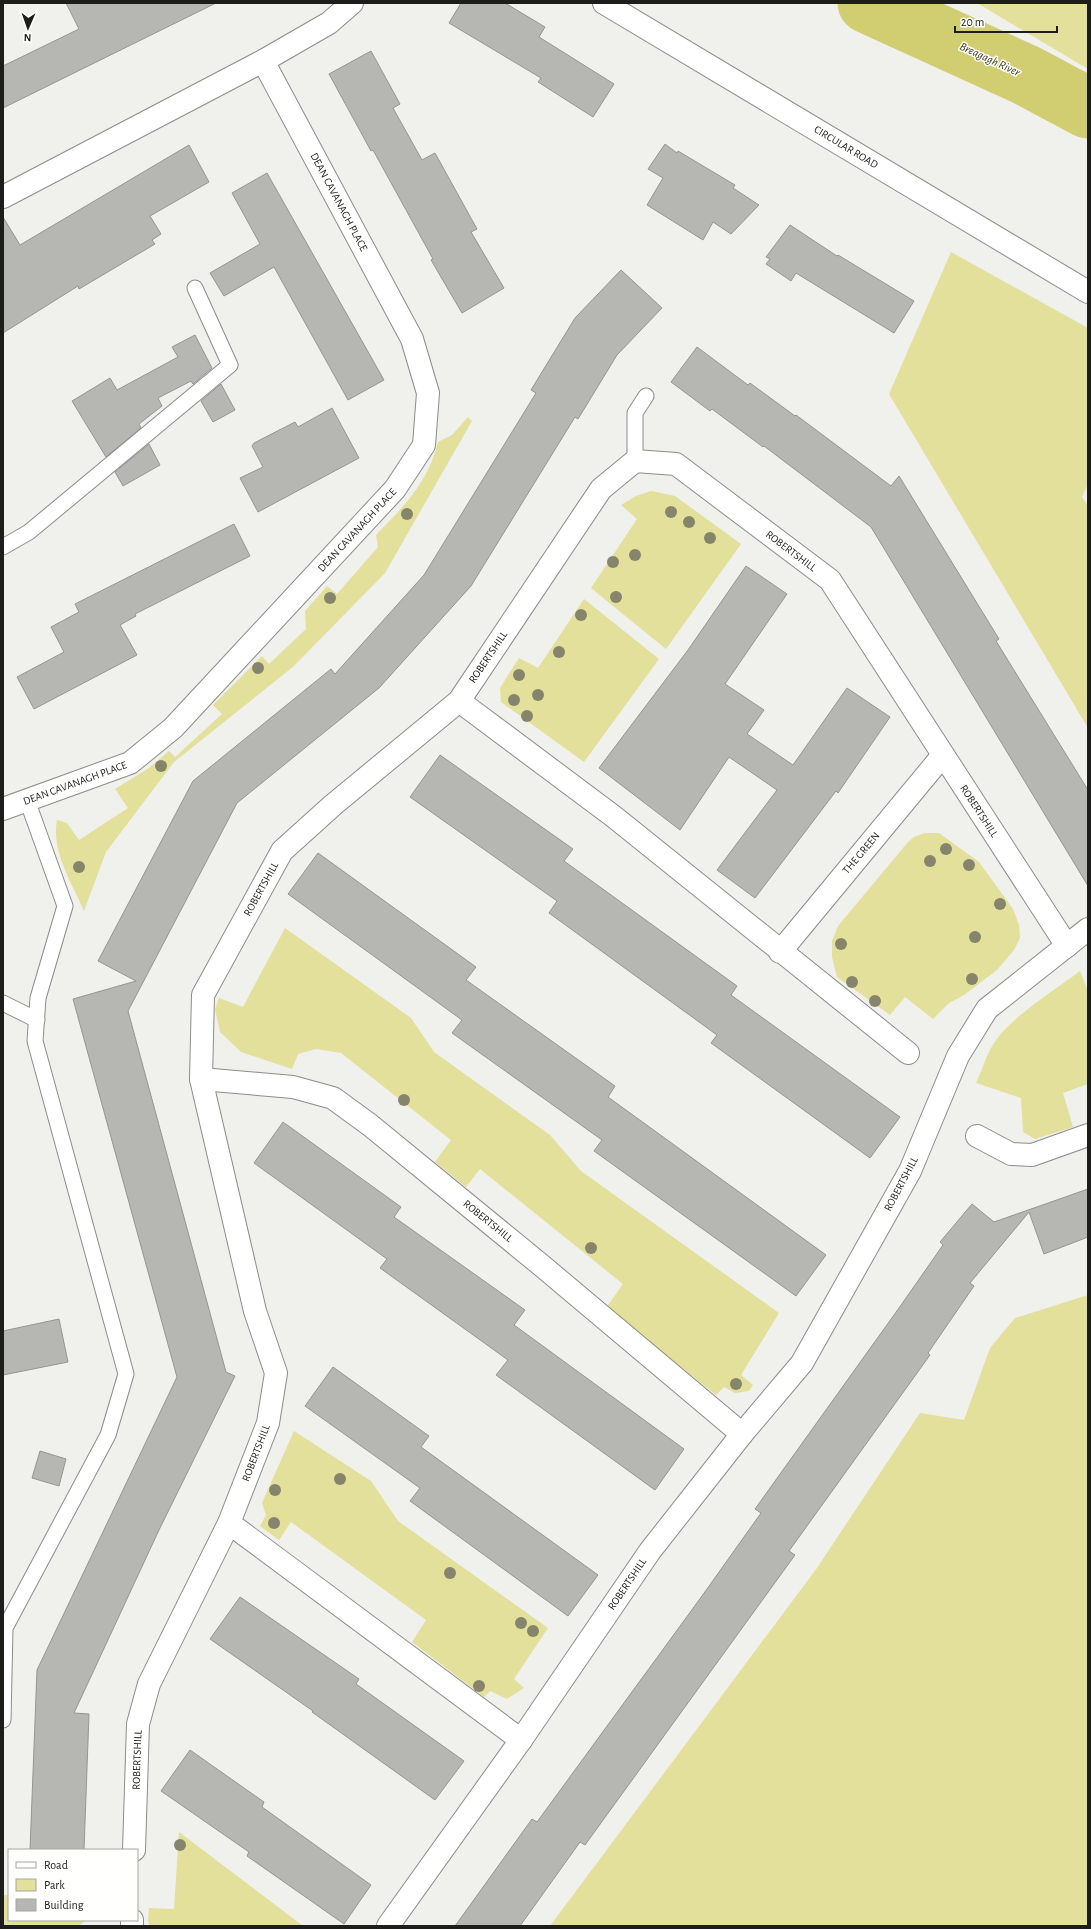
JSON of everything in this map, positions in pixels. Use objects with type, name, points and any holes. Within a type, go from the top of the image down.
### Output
[{"type":"street","points":[[3,197],[263,61],[329,23],[352,3]]},
{"type":"street","name":"CIRCULAR ROAD","points":[[604,3],[1088,292]]},
{"type":"street","name":"DEAN CAVANAGH PLACE","points":[[3,809],[130,763],[172,728],[395,489],[424,445],[428,393],[412,339],[263,61]]},
{"type":"street","name":"ROBERTSHILL","points":[[134,1849],[138,1724],[149,1684],[229,1523],[268,1423],[276,1373],[255,1311],[201,1078],[203,995],[282,851],[333,805],[459,702],[601,488],[635,461],[676,464],[830,580],[1067,946]]},
{"type":"street","points":[[459,702],[613,816],[780,952],[908,1053]]},
{"type":"street","name":"THE GREEN","points":[[780,952],[943,755]]},
{"type":"street","name":"ROBERTSHILL","points":[[388,1926],[521,1740],[650,1551],[742,1434],[802,1363],[910,1171],[958,1056],[987,1009],[1088,929]]},
{"type":"street","name":"ROBERTSHILL","points":[[201,1078],[286,1086],[333,1098],[370,1125],[541,1265],[742,1434]]},
{"type":"street","points":[[977,1136],[1011,1154],[1032,1155],[1088,1135]]},
{"type":"street","points":[[229,1523],[521,1740]]},
{"type":"lane","points":[[3,547],[29,532],[230,365],[195,288]]},
{"type":"lane","points":[[635,461],[634,413],[646,396]]},
{"type":"lane","points":[[3,1720],[5,1628],[108,1435],[126,1374],[35,1041],[38,998],[65,906],[27,800]]},
{"type":"lane","points":[[3,1003],[37,1020]]},
{"type":"green space","points":[[977,3],[1088,3],[1088,69]]},
{"type":"green space","points":[[951,252],[1088,328],[1088,484],[1082,497],[1088,506],[1088,728],[889,394]]},
{"type":"green space","points":[[468,417],[472,421],[385,573],[294,666],[174,762],[106,852],[84,911],[60,855],[56,832],[57,820],[67,823],[79,840],[128,808],[115,789],[149,768],[169,751],[175,757],[222,714],[213,705],[262,656],[269,664],[306,629],[305,611],[327,586],[337,594],[378,547],[376,535],[414,493],[428,470],[434,457],[438,442],[452,435]]},
{"type":"green space","points":[[651,491],[675,496],[741,544],[666,649],[591,588],[637,519],[621,505],[636,496]]},
{"type":"green space","points":[[584,599],[659,659],[584,762],[501,702],[500,688],[519,658],[538,668]]},
{"type":"green space","points":[[925,833],[939,833],[979,862],[1013,909],[1019,925],[1020,938],[1014,950],[997,970],[964,995],[949,1003],[933,1019],[905,997],[890,1015],[837,977],[832,957],[832,941],[838,926],[908,842],[914,837]]},
{"type":"green space","points":[[285,928],[411,1018],[434,1052],[550,1135],[581,1171],[779,1313],[741,1375],[753,1385],[749,1391],[735,1393],[724,1387],[716,1395],[606,1308],[623,1284],[480,1169],[466,1187],[435,1162],[451,1140],[341,1053],[316,1049],[298,1054],[292,1069],[241,1052],[220,1032],[215,1009],[219,998],[243,1007]]},
{"type":"green space","points":[[1080,971],[1088,991],[1088,1084],[1063,1093],[1073,1127],[1035,1139],[1023,1132],[1021,1098],[976,1083],[995,1041],[1007,1027],[1049,993]]},
{"type":"green space","points":[[1088,1295],[1088,1926],[550,1926],[817,1568],[920,1413],[964,1420],[990,1348],[1015,1318]]},
{"type":"green space","points":[[294,1431],[371,1481],[398,1521],[548,1628],[514,1679],[524,1688],[507,1699],[490,1691],[484,1697],[412,1642],[426,1620],[291,1522],[279,1540],[260,1526],[266,1515],[262,1503]]},
{"type":"green space","points":[[179,1832],[303,1926],[150,1926],[148,1922],[149,1908],[174,1909]]},
{"type":"green space","points":[[4,1895],[8,1895],[8,1921],[85,1921],[79,1926],[3,1926]]},
{"type":"building","points":[[66,3],[216,3],[3,108],[3,66],[79,29]]},
{"type":"building","points":[[461,3],[505,3],[545,27],[539,37],[614,84],[593,117],[538,82],[541,78],[449,23]]},
{"type":"building","points":[[371,51],[400,104],[393,108],[422,160],[435,153],[477,229],[471,232],[504,288],[462,313],[431,260],[433,259],[373,150],[371,151],[329,74]]},
{"type":"building","points":[[665,144],[677,153],[678,151],[735,185],[733,188],[759,205],[731,234],[713,222],[703,240],[647,205],[663,178],[648,169]]},
{"type":"building","points":[[189,145],[209,182],[150,216],[161,234],[152,240],[155,244],[79,289],[78,286],[3,333],[3,217],[20,245]]},
{"type":"building","points":[[267,173],[384,380],[348,400],[274,267],[224,296],[210,273],[260,244],[232,193]]},
{"type":"building","points":[[790,225],[837,256],[838,255],[914,301],[894,333],[796,273],[791,281],[766,264],[770,259],[766,257]]},
{"type":"building","points":[[621,270],[662,308],[617,355],[578,419],[575,417],[471,586],[379,688],[237,803],[128,1011],[226,1372],[235,1376],[159,1530],[74,1713],[89,1714],[84,1849],[30,1849],[37,1670],[177,1377],[73,999],[136,981],[98,961],[193,781],[331,669],[335,674],[424,575],[536,393],[531,390],[575,318]]},
{"type":"building","points":[[195,335],[212,368],[193,384],[191,381],[158,398],[162,406],[139,424],[141,428],[106,457],[72,401],[110,378],[117,390],[178,357],[172,347]]},
{"type":"building","points":[[697,347],[748,385],[750,383],[795,416],[796,415],[891,486],[899,476],[999,639],[996,641],[1088,790],[1088,886],[871,527],[764,446],[763,447],[712,409],[710,411],[671,382]]},
{"type":"building","points":[[221,384],[235,410],[213,422],[201,401]]},
{"type":"building","points":[[332,408],[359,458],[258,512],[240,478],[263,467],[252,446],[254,443],[295,422],[298,427]]},
{"type":"building","points":[[149,444],[160,465],[123,486],[115,472]]},
{"type":"building","points":[[234,524],[250,556],[135,614],[136,616],[120,625],[137,655],[34,709],[17,677],[64,652],[51,627],[79,612],[75,604]]},
{"type":"building","points":[[746,566],[787,594],[725,684],[764,710],[747,734],[793,765],[847,688],[890,717],[838,793],[836,791],[755,898],[717,870],[777,790],[729,757],[680,830],[599,768],[688,650]]},
{"type":"building","points":[[440,755],[573,849],[564,861],[737,986],[731,995],[900,1117],[870,1158],[711,1043],[717,1035],[549,913],[557,901],[410,797]]},
{"type":"building","points":[[318,853],[476,967],[466,980],[615,1086],[608,1097],[826,1255],[796,1296],[594,1151],[602,1140],[452,1033],[462,1020],[288,894]]},
{"type":"building","points":[[283,1122],[401,1207],[394,1217],[525,1310],[514,1325],[684,1449],[655,1490],[496,1375],[508,1360],[380,1268],[387,1259],[254,1163]]},
{"type":"building","points":[[1088,1189],[1088,1237],[1044,1254],[1029,1212],[970,1283],[974,1286],[928,1353],[930,1355],[789,1551],[795,1555],[585,1845],[580,1842],[520,1926],[455,1926],[532,1819],[537,1822],[702,1596],[761,1513],[755,1509],[943,1245],[940,1242],[972,1204],[994,1222]]},
{"type":"building","points":[[59,1319],[68,1362],[3,1375],[3,1331]]},
{"type":"building","points":[[333,1367],[429,1436],[421,1447],[598,1575],[568,1616],[410,1501],[420,1488],[305,1406]]},
{"type":"building","points":[[40,1451],[66,1459],[59,1486],[32,1478]]},
{"type":"building","points":[[240,1597],[359,1679],[356,1684],[464,1761],[435,1800],[312,1712],[313,1711],[210,1639]]},
{"type":"building","points":[[190,1750],[264,1802],[262,1807],[371,1885],[344,1924],[247,1856],[249,1852],[161,1791]]},
{"type":"waterway","name":"Breagagh River","points":[[868,3],[1026,75],[1088,108]]}]
